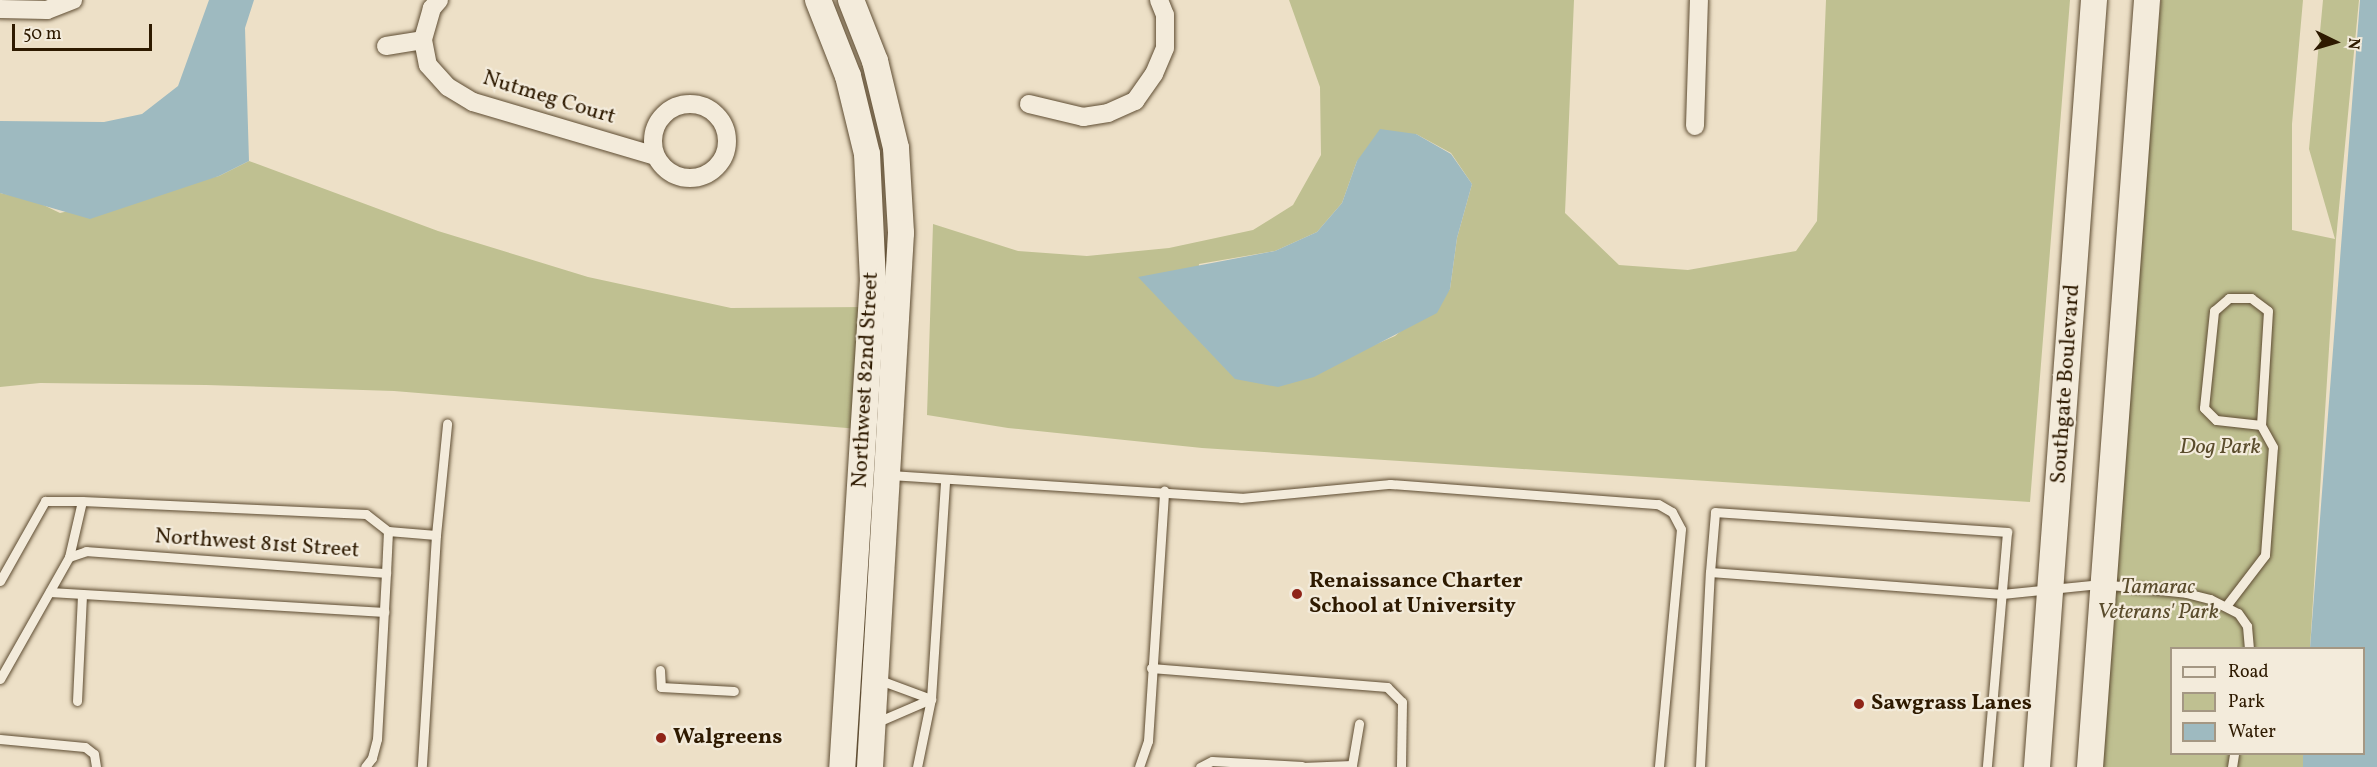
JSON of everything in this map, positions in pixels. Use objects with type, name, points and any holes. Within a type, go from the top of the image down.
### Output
[{"type":"street","points":[[0,9],[47,10],[73,0]]},
{"type":"street","points":[[386,46],[423,40],[432,8],[439,0]]},
{"type":"street","name":"Northwest 82nd Street","points":[[818,0],[849,76],[867,154],[873,279],[842,767]]},
{"type":"street","name":"Northwest 82nd Street","points":[[851,0],[875,60],[896,148],[901,233],[885,475],[870,767]]},
{"type":"street","points":[[1029,104],[1083,117],[1108,113],[1135,101],[1154,74],[1165,48],[1165,15],[1160,0]]},
{"type":"street","points":[[1695,126],[1699,0]]},
{"type":"street","name":"Southgate Boulevard","points":[[2037,767],[2094,0]]},
{"type":"street","points":[[2090,767],[2101,584],[2147,0]]},
{"type":"street","name":"Nutmeg Court","points":[[423,40],[428,65],[448,87],[473,102],[655,156],[661,166],[681,178],[704,176],[722,160],[727,137],[723,125],[706,107],[681,105],[660,119],[652,143],[655,156]]},
{"type":"lane","points":[[2226,606],[2265,555],[2273,447],[2261,425],[2268,311],[2251,298],[2229,298],[2214,311],[2204,408],[2216,420],[2261,425]]},
{"type":"lane","points":[[422,767],[436,535],[447,424]]},
{"type":"lane","points":[[885,475],[1164,491],[1241,498],[1390,484],[1658,504],[1672,512],[1680,529],[1659,767]]},
{"type":"lane","points":[[917,767],[931,699],[945,480]]},
{"type":"lane","points":[[1139,767],[1148,741],[1164,491]]},
{"type":"lane","points":[[0,581],[45,501],[366,514],[388,531],[436,535]]},
{"type":"lane","points":[[0,679],[69,557],[82,501]]},
{"type":"lane","points":[[1700,767],[1715,512],[2007,532],[1987,767]]},
{"type":"lane","points":[[386,573],[388,531]]},
{"type":"lane","name":"Northwest 81st Street","points":[[69,557],[86,551],[386,573],[377,739],[372,758],[365,767]]},
{"type":"lane","points":[[1710,572],[2002,594],[2101,584],[2186,593],[2226,606],[2247,626],[2249,647]]},
{"type":"lane","points":[[50,592],[384,612]]},
{"type":"lane","points":[[77,701],[82,594]]},
{"type":"lane","points":[[1151,668],[1387,687],[1402,702],[1401,767]]},
{"type":"lane","points":[[660,670],[661,687],[734,691]]},
{"type":"lane","points":[[875,679],[931,699]]},
{"type":"lane","points":[[873,724],[931,699]]},
{"type":"lane","points":[[1200,767],[1212,761],[1302,767],[1352,766],[1359,724]]},
{"type":"lane","points":[[0,739],[85,747],[94,754],[96,767]]},
{"type":"green space","points":[[1289,0],[1574,0],[1565,213],[1619,265],[1688,270],[1796,251],[1817,221],[1826,0],[2070,0],[2030,502],[1202,448],[1008,428],[927,415],[933,224],[1018,251],[1087,256],[1169,248],[1253,230],[1293,205],[1321,155],[1320,87]],"holes":[[[1416,134],[1451,153],[1472,184],[1457,238],[1450,289],[1395,336],[1351,355],[1235,378],[1193,334],[1199,264],[1275,251],[1317,232],[1342,203],[1357,161]]]},
{"type":"green space","name":"Dog Park","points":[[2161,0],[2303,0],[2292,124],[2292,230],[2335,239],[2309,149],[2323,0],[2359,0],[2336,239],[2310,647],[2170,647],[2170,755],[2304,755],[2303,767],[2102,767],[2109,546]]},
{"type":"green space","points":[[249,161],[438,231],[588,277],[731,308],[866,307],[859,429],[394,391],[40,383],[0,387],[0,193],[33,200],[60,213],[219,176]]},
{"type":"water","points":[[209,0],[254,0],[245,28],[249,161],[219,176],[90,219],[0,193],[0,121],[104,122],[142,114],[178,86]]},
{"type":"water","points":[[2360,0],[2377,0],[2377,767],[2303,767],[2303,755],[2365,755],[2365,647],[2310,647]]},
{"type":"water","points":[[1380,129],[1416,134],[1451,154],[1472,184],[1457,238],[1450,289],[1437,313],[1314,377],[1278,387],[1235,379],[1138,277],[1275,251],[1317,232],[1342,203],[1357,161]]},
{"type":"place","name":"Renaissance Charter School at University","points":[[1297,594]]},
{"type":"place","name":"Sawgrass Lanes","points":[[1859,704]]},
{"type":"place","name":"Walgreens","points":[[661,738]]},
{"type":"park label","name":"Tamarac Veterans' Park","points":[[2158,600]]}]
